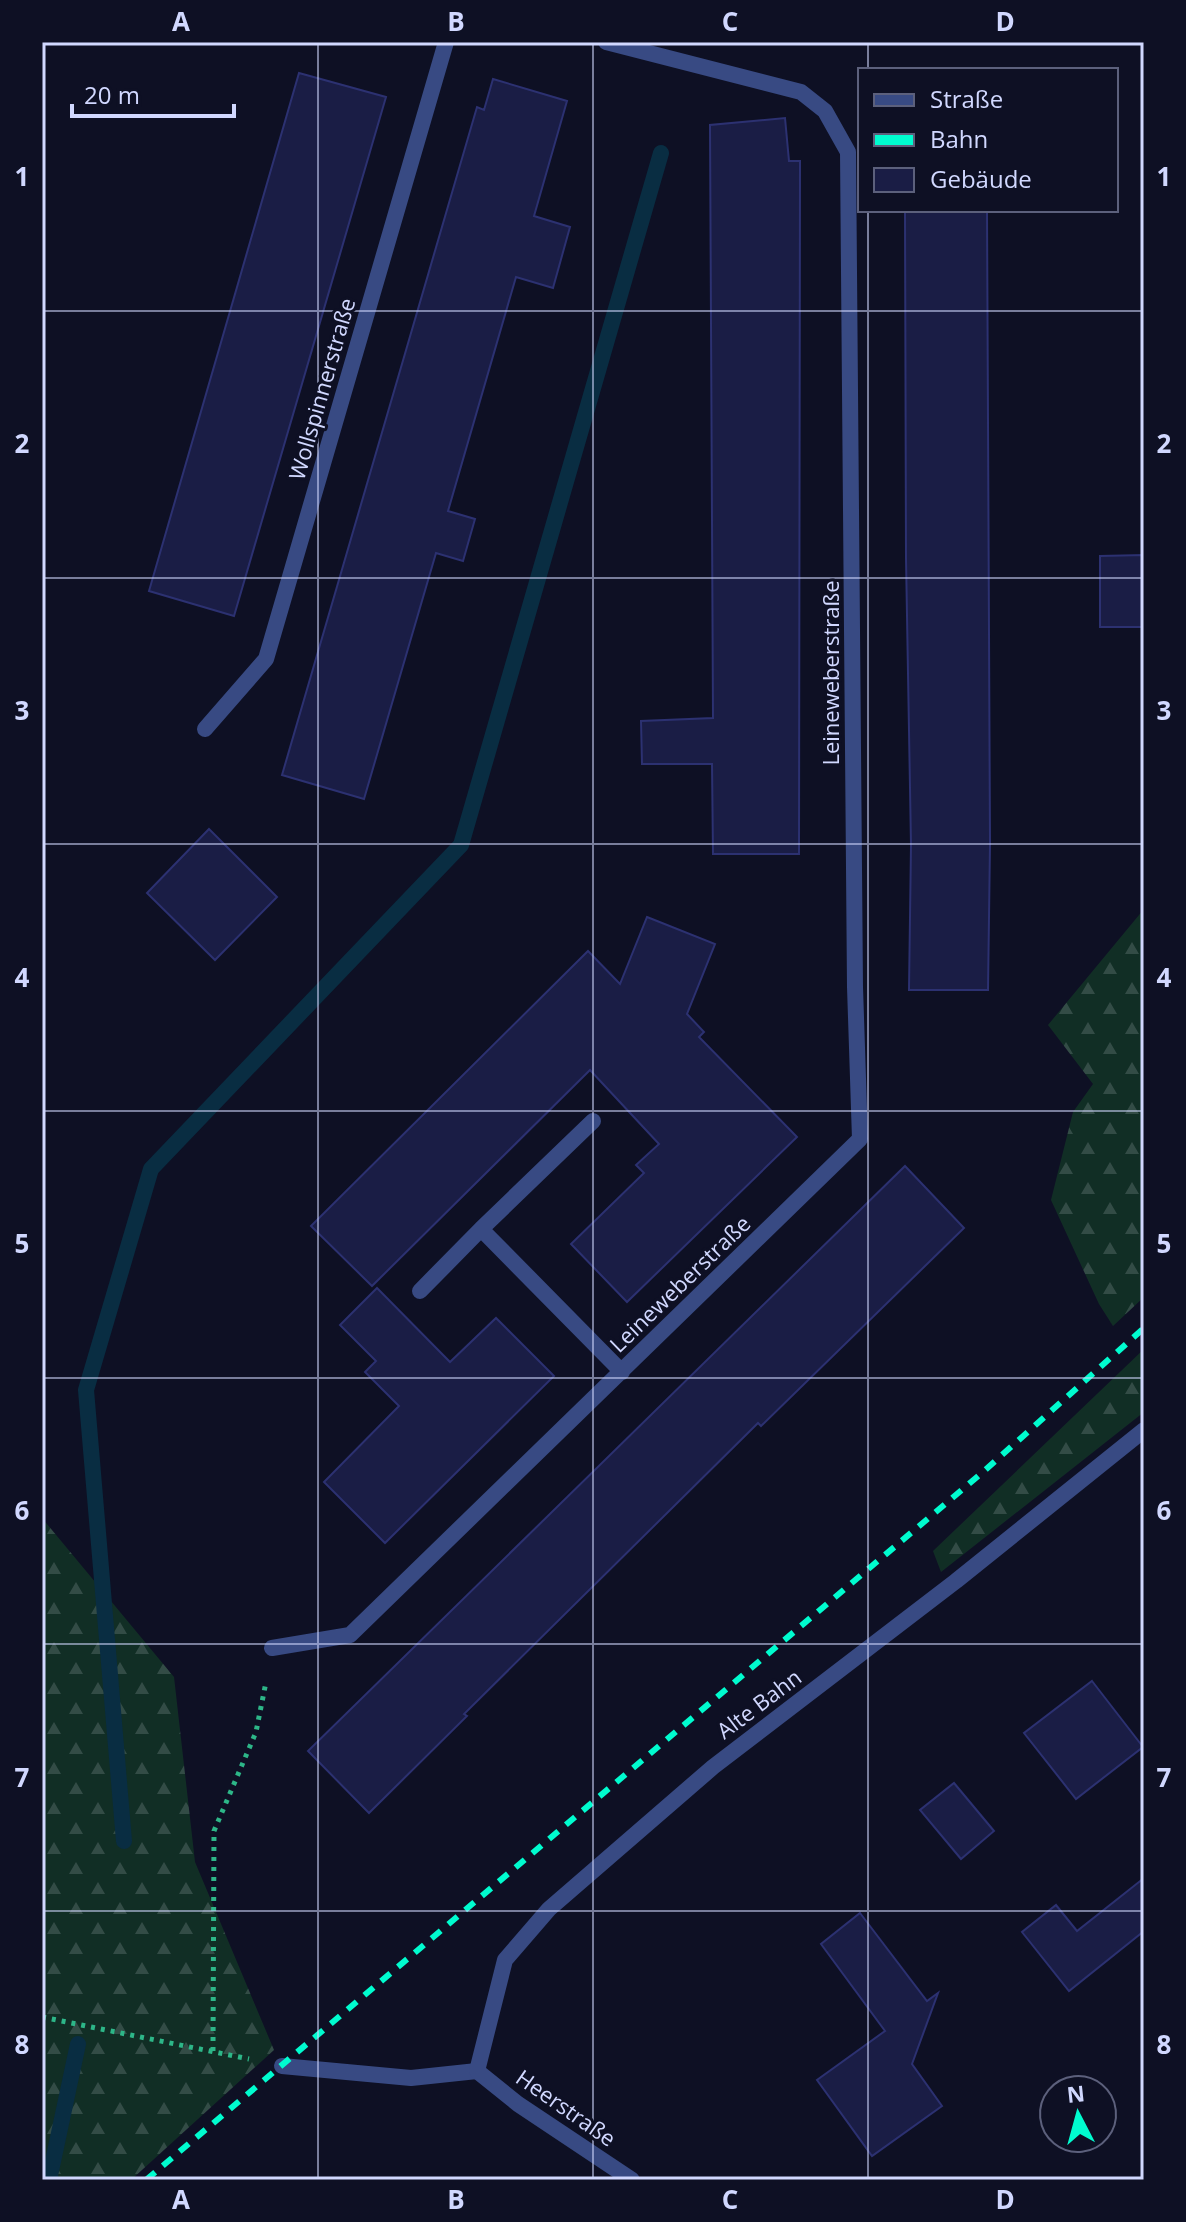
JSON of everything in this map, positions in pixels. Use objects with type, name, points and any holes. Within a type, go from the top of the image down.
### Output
[{"type":"street","name":"Wollspinnerstraße","points":[[205,729],[266,659],[446,42]]},
{"type":"street","name":"Leineweberstraße","points":[[272,1648],[350,1635],[860,1139],[855,987],[848,152],[825,111],[801,92],[606,42]]},
{"type":"street","points":[[420,1291],[593,1121]]},
{"type":"street","name":"Leineweberstraße","points":[[481,1229],[622,1372]]},
{"type":"street","name":"Alte Bahn","points":[[477,2071],[505,1960],[549,1909],[713,1767],[956,1581],[1144,1430]]},
{"type":"street","points":[[282,2066],[411,2078],[477,2071]]},
{"type":"street","name":"Heerstraße","points":[[477,2071],[518,2104],[632,2180]]},
{"type":"path","points":[[213,2051],[214,1831],[256,1732],[272,1648]]},
{"type":"path","points":[[42,2017],[282,2066]]},
{"type":"green space","points":[[1144,909],[1144,1297],[1113,1326],[1099,1304],[1051,1200],[1073,1112],[1093,1084],[1048,1025]]},
{"type":"green space","points":[[1144,1349],[1144,1412],[941,1572],[933,1551]]},
{"type":"green space","points":[[42,1518],[174,1677],[195,1862],[274,2050],[131,2180],[42,2180]]},
{"type":"building","points":[[299,73],[386,97],[234,616],[149,591]]},
{"type":"building","points":[[493,79],[567,101],[534,216],[570,227],[553,288],[516,277],[448,511],[475,519],[463,561],[436,553],[364,799],[282,775],[477,107],[484,110]]},
{"type":"building","points":[[785,118],[789,161],[800,161],[799,854],[713,854],[712,764],[642,764],[641,721],[713,718],[710,125]]},
{"type":"building","points":[[905,212],[987,212],[988,990],[909,990],[911,845]]},
{"type":"building","points":[[1144,555],[1144,627],[1100,627],[1100,556]]},
{"type":"building","points":[[209,829],[277,897],[215,960],[147,893]]},
{"type":"building","points":[[647,917],[715,944],[687,1014],[704,1032],[699,1037],[797,1137],[627,1302],[571,1244],[644,1173],[636,1165],[659,1144],[590,1070],[372,1286],[311,1226],[588,951],[620,984]]},
{"type":"building","points":[[905,1166],[964,1228],[761,1426],[758,1423],[464,1714],[467,1716],[369,1813],[308,1751]]},
{"type":"building","points":[[377,1288],[450,1362],[496,1318],[554,1376],[385,1543],[324,1482],[399,1406],[365,1372],[376,1361],[340,1325]]},
{"type":"building","points":[[1092,1681],[1143,1747],[1076,1799],[1024,1733]]},
{"type":"building","points":[[954,1783],[994,1831],[961,1859],[920,1810]]},
{"type":"building","points":[[1144,1878],[1144,1931],[1069,1991],[1022,1932],[1056,1905],[1077,1931]]},
{"type":"building","points":[[860,1913],[927,2001],[938,1993],[912,2064],[942,2106],[872,2156],[817,2080],[885,2031],[821,1944]]},
{"type":"waterway","points":[[124,1841],[86,1390],[151,1169],[461,845],[661,153]]},
{"type":"waterway","points":[[49,2180],[78,2044]]},
{"type":"railway","points":[[146,2180],[983,1472],[1144,1328]]}]
